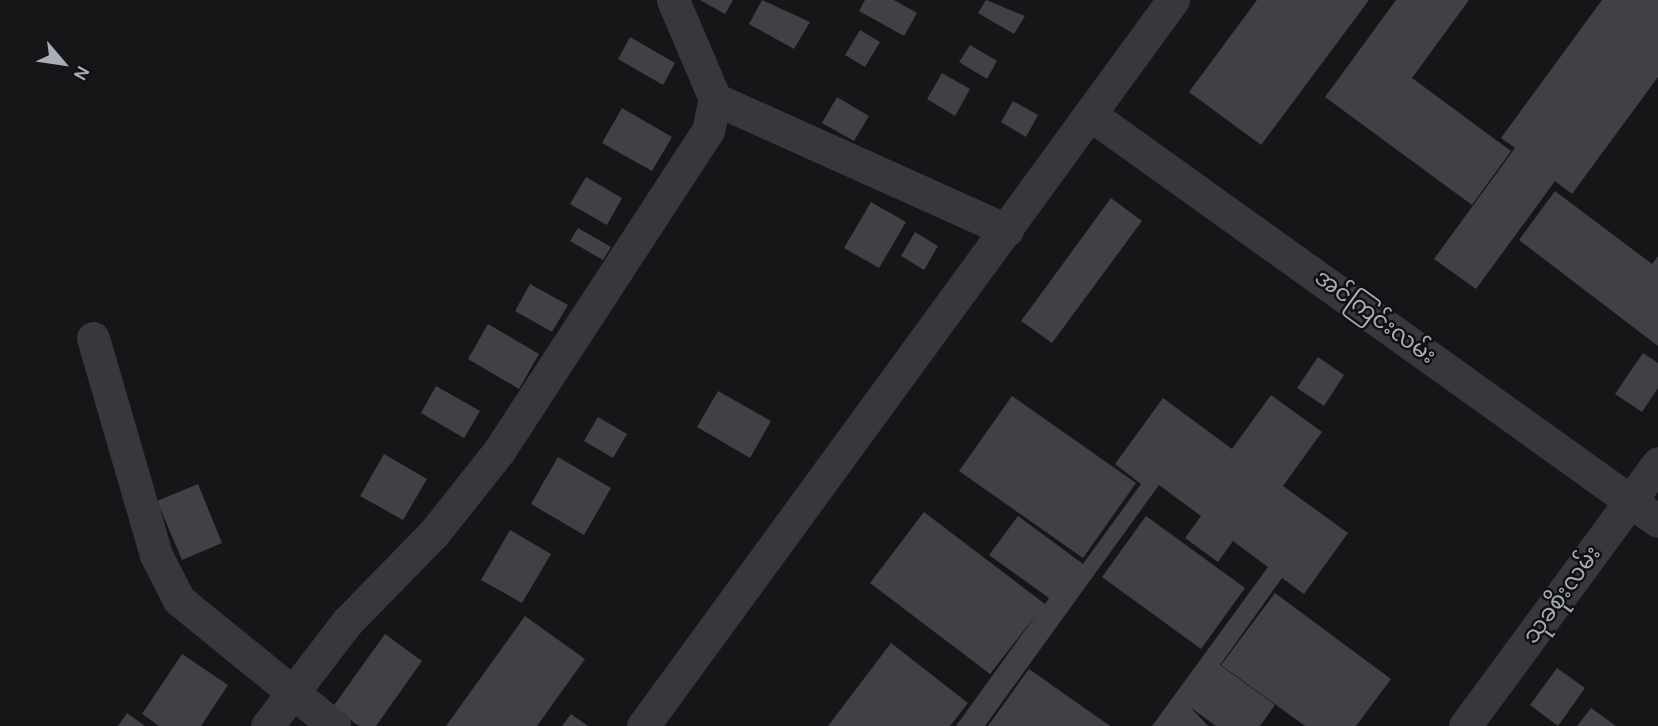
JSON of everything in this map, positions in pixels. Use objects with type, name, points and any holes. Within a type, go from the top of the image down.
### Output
[{"type":"street","points":[[267,726],[292,693],[499,452],[708,131],[715,99],[673,0]]},
{"type":"street","points":[[643,726],[1173,0]]},
{"type":"street","points":[[715,99],[1007,230]]},
{"type":"street","name":"အင်ကြင်းလမ်း","points":[[1091,115],[1658,521]]},
{"type":"street","points":[[93,338],[156,555],[179,600],[334,726]]},
{"type":"street","name":"သုခစိုးလမ်း","points":[[1465,726],[1658,463]]},
{"type":"building","points":[[700,0],[733,0],[725,14]]},
{"type":"building","points":[[762,0],[810,22],[794,49],[749,24]]},
{"type":"building","points":[[865,0],[894,0],[917,13],[904,36],[859,11]]},
{"type":"building","points":[[986,0],[1025,16],[1014,34],[978,13]]},
{"type":"building","points":[[1257,0],[1369,0],[1261,145],[1189,92]]},
{"type":"building","points":[[1396,0],[1469,0],[1412,78],[1511,151],[1472,205],[1325,97]]},
{"type":"building","points":[[1602,0],[1658,0],[1658,77],[1572,194],[1555,181],[1476,289],[1434,259],[1515,148],[1501,138]]},
{"type":"building","points":[[860,30],[880,42],[865,67],[845,55]]},
{"type":"building","points":[[630,37],[675,63],[663,85],[618,59]]},
{"type":"building","points":[[970,45],[997,61],[987,79],[959,62]]},
{"type":"building","points":[[942,73],[970,89],[955,116],[927,99]]},
{"type":"building","points":[[837,97],[869,116],[854,141],[822,123]]},
{"type":"building","points":[[1013,101],[1038,115],[1026,137],[1001,122]]},
{"type":"building","points":[[622,108],[672,137],[652,171],[602,143]]},
{"type":"building","points":[[586,177],[622,198],[607,225],[570,204]]},
{"type":"building","points":[[1555,191],[1652,264],[1658,256],[1658,346],[1519,240]]},
{"type":"building","points":[[1111,198],[1142,221],[1052,343],[1021,321]]},
{"type":"building","points":[[871,202],[906,222],[879,268],[844,248]]},
{"type":"building","points":[[578,228],[611,247],[603,260],[570,241]]},
{"type":"building","points":[[915,232],[938,246],[924,270],[901,256]]},
{"type":"building","points":[[530,284],[568,305],[552,332],[515,311]]},
{"type":"building","points":[[488,324],[539,354],[519,389],[468,359]]},
{"type":"building","points":[[1643,353],[1658,363],[1658,388],[1642,412],[1615,394]]},
{"type":"building","points":[[1318,357],[1344,375],[1324,406],[1297,388]]},
{"type":"building","points":[[436,386],[480,411],[464,438],[421,413]]},
{"type":"building","points":[[718,391],[771,421],[750,458],[697,427]]},
{"type":"building","points":[[1271,395],[1322,432],[1283,486],[1348,533],[1304,594],[1282,578],[1220,665],[1275,705],[1260,726],[1216,726],[1190,707],[1208,726],[1152,726],[1268,567],[1233,541],[1218,562],[1185,538],[1201,516],[1159,485],[985,726],[956,726],[1039,611],[990,674],[870,583],[924,512],[1045,604],[1049,598],[989,555],[1018,516],[1083,564],[1141,484],[1115,464],[1163,398],[1232,449]]},
{"type":"building","points":[[1012,396],[1136,483],[1083,558],[959,471]]},
{"type":"building","points":[[598,417],[627,434],[613,458],[584,441]]},
{"type":"building","points":[[384,454],[427,479],[403,520],[360,496]]},
{"type":"building","points":[[558,457],[611,488],[584,535],[531,504]]},
{"type":"building","points":[[198,484],[222,543],[182,560],[157,501]]},
{"type":"building","points":[[1146,516],[1245,588],[1201,649],[1102,577]]},
{"type":"building","points":[[510,530],[551,554],[522,603],[481,580]]},
{"type":"building","points":[[1275,593],[1391,679],[1356,726],[1305,726],[1221,665]]},
{"type":"building","points":[[525,616],[585,659],[537,726],[446,726]]},
{"type":"building","points":[[385,634],[422,661],[376,726],[359,726],[332,708]]},
{"type":"building","points":[[891,643],[968,703],[950,726],[828,726]]},
{"type":"building","points":[[182,654],[228,685],[201,726],[159,726],[142,714]]},
{"type":"building","points":[[1557,668],[1585,688],[1558,726],[1530,705]]},
{"type":"building","points":[[1029,669],[1110,726],[988,726]]},
{"type":"building","points":[[1591,708],[1616,726],[1577,726]]},
{"type":"building","points":[[127,713],[145,726],[118,726]]},
{"type":"building","points":[[571,714],[588,726],[562,726]]}]
